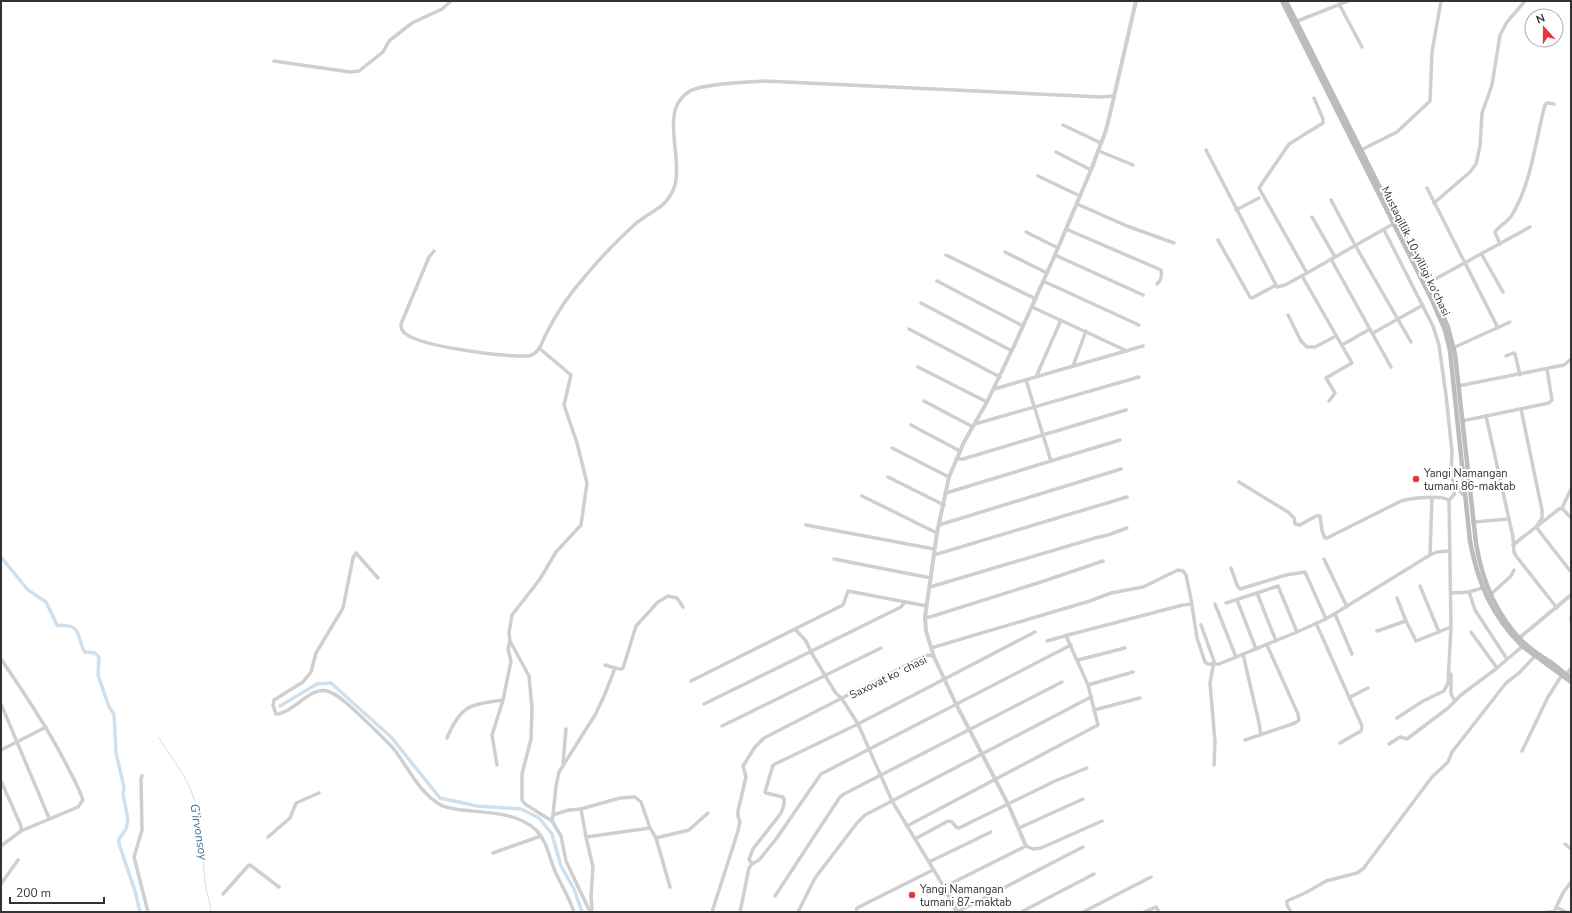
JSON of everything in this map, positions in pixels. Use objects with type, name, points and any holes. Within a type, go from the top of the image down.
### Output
[{"type":"main road","name":"Mustaqillik 10-yilligi ko'chasi","points":[[1282,1],[1361,150],[1428,283],[1448,327],[1453,348],[1458,386],[1479,563],[1488,596],[1499,619],[1518,640],[1571,682]]},
{"type":"main road","name":"Mustaqillik 10-yilligi ko'chasi","points":[[1286,1],[1294,22],[1440,316],[1448,341],[1474,561],[1482,588],[1488,596]]},
{"type":"main road","name":"Mustaqillik 10-yilligi ko'chasi","points":[[1524,645],[1535,656],[1571,678]]},
{"type":"street","points":[[274,61],[350,72],[359,71],[383,52],[389,41],[412,23],[442,9],[451,1]]},
{"type":"street","points":[[1102,821],[1054,844],[1033,849],[1026,846],[1008,804],[968,729],[930,648],[926,631],[925,617],[934,549],[949,477],[960,451],[1000,377],[1036,299],[1099,151],[1106,130],[1136,1]]},
{"type":"street","points":[[1294,22],[1348,1]]},
{"type":"street","points":[[1361,150],[1397,132],[1430,101],[1432,52],[1441,1]]},
{"type":"street","points":[[1434,203],[1476,164],[1480,146],[1482,113],[1492,85],[1500,35],[1507,22],[1525,1]]},
{"type":"street","points":[[1339,4],[1362,47]]},
{"type":"street","points":[[434,251],[429,257],[401,324],[401,328],[406,335],[429,343],[491,353],[529,356],[537,353],[554,317],[566,299],[603,255],[634,225],[660,209],[669,198],[676,183],[677,171],[675,110],[680,99],[690,91],[724,84],[765,81],[1101,97],[1114,96]]},
{"type":"street","points":[[1307,273],[1259,188],[1288,145],[1323,123],[1323,119],[1314,98]]},
{"type":"street","points":[[1500,244],[1495,232],[1508,220],[1520,199],[1528,174],[1545,105],[1547,102],[1554,104]]},
{"type":"street","points":[[1063,124],[1101,143]]},
{"type":"street","points":[[1206,150],[1276,285]]},
{"type":"street","points":[[1099,151],[1133,165]]},
{"type":"street","points":[[1056,152],[1091,170]]},
{"type":"street","points":[[1038,176],[1080,196]]},
{"type":"street","points":[[1427,188],[1498,328]]},
{"type":"street","points":[[1236,210],[1259,198]]},
{"type":"street","points":[[1331,200],[1355,246],[1399,319],[1411,342]]},
{"type":"street","points":[[1077,204],[1127,226],[1174,243]]},
{"type":"street","points":[[1312,216],[1391,367]]},
{"type":"street","points":[[1218,240],[1250,297],[1252,298],[1276,285],[1280,287],[1302,276],[1393,224]]},
{"type":"street","points":[[1428,283],[1482,255],[1530,227]]},
{"type":"street","points":[[1066,229],[1161,270],[1162,274],[1157,284]]},
{"type":"street","points":[[1384,230],[1423,305],[1433,326],[1439,345],[1451,445],[1451,476],[1455,486],[1466,499]]},
{"type":"street","points":[[1026,232],[1058,248]]},
{"type":"street","points":[[1005,252],[1047,273]]},
{"type":"street","points":[[946,255],[1036,299]]},
{"type":"street","points":[[1055,255],[1143,295]]},
{"type":"street","points":[[1482,255],[1503,292]]},
{"type":"street","points":[[1302,276],[1352,363],[1326,378],[1335,392],[1329,401]]},
{"type":"street","points":[[1043,281],[1139,325]]},
{"type":"street","points":[[937,282],[1023,326]]},
{"type":"street","points":[[921,303],[1012,351]]},
{"type":"street","points":[[1373,333],[1423,305]]},
{"type":"street","points":[[1032,307],[1127,351]]},
{"type":"street","points":[[1288,315],[1301,341],[1307,346],[1315,347],[1336,336]]},
{"type":"street","points":[[1036,377],[1060,320]]},
{"type":"street","points":[[1453,348],[1510,322]]},
{"type":"street","points":[[909,329],[1000,377]]},
{"type":"street","points":[[1342,345],[1370,329]]},
{"type":"street","points":[[1073,366],[1086,331]]},
{"type":"street","points":[[994,389],[1143,346]]},
{"type":"street","points":[[539,348],[571,375],[564,405],[587,483],[581,525],[556,552],[540,579],[512,615],[509,633],[510,641],[529,676],[532,708],[531,739],[522,774],[522,800],[525,804],[552,821],[561,836],[566,861],[590,912],[592,908],[591,897],[593,867],[580,809]]},
{"type":"street","points":[[1506,356],[1513,353],[1515,354],[1520,375]]},
{"type":"street","points":[[1458,386],[1520,375],[1564,365],[1571,359]]},
{"type":"street","points":[[918,367],[987,402]]},
{"type":"street","points":[[1462,421],[1551,402],[1547,369]]},
{"type":"street","points":[[924,401],[974,425],[1139,376]]},
{"type":"street","points":[[1026,380],[1051,461]]},
{"type":"street","points":[[1521,409],[1542,510],[1542,518],[1536,527]]},
{"type":"street","points":[[956,459],[963,459],[1126,410]]},
{"type":"street","points":[[1486,416],[1516,556],[1557,608]]},
{"type":"street","points":[[912,425],[960,451]]},
{"type":"street","points":[[946,493],[1120,440]]},
{"type":"street","points":[[892,448],[949,477]]},
{"type":"street","points":[[939,525],[1121,469]]},
{"type":"street","points":[[888,477],[944,505]]},
{"type":"street","points":[[1239,482],[1292,514],[1295,524],[1300,525],[1316,516],[1320,516],[1322,520],[1322,531],[1325,538],[1401,501],[1432,498],[1446,498],[1449,500]]},
{"type":"street","points":[[1397,718],[1423,701],[1446,690],[1451,627],[1449,500],[1454,495],[1455,486]]},
{"type":"street","points":[[1514,545],[1562,508],[1571,489]]},
{"type":"street","points":[[862,496],[937,533]]},
{"type":"street","points":[[934,555],[1127,498]]},
{"type":"street","points":[[1430,555],[1432,498]]},
{"type":"street","points":[[1562,508],[1571,518]]},
{"type":"street","points":[[1473,522],[1509,520]]},
{"type":"street","points":[[806,525],[934,549]]},
{"type":"street","points":[[1536,527],[1571,572]]},
{"type":"street","points":[[930,587],[1102,535],[1108,535],[1127,528]]},
{"type":"street","points":[[930,648],[1090,601],[1111,593],[1143,587],[1178,570],[1183,571],[1186,575],[1197,638],[1204,662],[1214,664],[1267,645],[1335,614],[1430,555],[1437,552],[1450,551]]},
{"type":"street","points":[[378,578],[356,552],[353,558],[343,608],[316,653],[311,672],[303,682],[274,700],[273,705],[276,714],[283,714],[314,693],[324,690],[333,693],[363,718],[393,749],[415,780],[439,805],[453,809],[515,816],[528,824],[541,836],[574,912]]},
{"type":"street","points":[[834,559],[931,578]]},
{"type":"street","points":[[1324,559],[1347,607]]},
{"type":"street","points":[[925,617],[930,617],[1103,561]]},
{"type":"street","points":[[1231,568],[1240,589],[1286,575],[1305,572],[1326,618]]},
{"type":"street","points":[[1488,596],[1511,576],[1514,570]]},
{"type":"street","points":[[1226,603],[1278,586],[1297,632]]},
{"type":"street","points":[[1420,586],[1439,632]]},
{"type":"street","points":[[1451,593],[1469,592],[1482,588]]},
{"type":"street","points":[[692,681],[843,605],[848,591],[927,606]]},
{"type":"street","points":[[1469,592],[1475,610],[1508,659]]},
{"type":"street","points":[[1257,593],[1276,641]]},
{"type":"street","points":[[1518,640],[1571,595]]},
{"type":"street","points":[[605,665],[621,669],[623,668],[635,628],[658,602],[668,596],[673,596],[683,607]]},
{"type":"street","points":[[1397,598],[1416,641],[1451,627]]},
{"type":"street","points":[[1237,600],[1256,649]]},
{"type":"street","points":[[704,704],[811,652],[901,606],[905,602]]},
{"type":"street","points":[[1047,641],[1183,605],[1192,604]]},
{"type":"street","points":[[1215,604],[1236,657]]},
{"type":"street","points":[[1335,614],[1352,654]]},
{"type":"street","points":[[1571,616],[1571,621]]},
{"type":"street","points":[[1378,631],[1406,621]]},
{"type":"street","points":[[1316,623],[1363,729],[1340,743]]},
{"type":"street","points":[[1201,625],[1214,664],[1210,683],[1214,765]]},
{"type":"street","points":[[795,629],[806,641],[835,692],[842,699],[858,724],[892,801],[944,887],[957,912],[1083,847]]},
{"type":"street","points":[[752,864],[749,859],[753,849],[781,813],[783,807],[783,797],[766,794],[765,792],[773,765],[858,724],[1034,632]]},
{"type":"street","points":[[1471,632],[1497,668]]},
{"type":"street","points":[[907,826],[1098,725],[1088,685],[1067,638],[1068,635]]},
{"type":"street","points":[[1450,635],[1451,694],[1455,701]]},
{"type":"street","points":[[497,765],[492,735],[511,661],[508,648],[510,641]]},
{"type":"street","points":[[1245,740],[1295,723],[1299,720],[1298,714],[1267,645]]},
{"type":"street","points":[[1389,744],[1400,737],[1406,739],[1524,645]]},
{"type":"street","points":[[740,912],[749,868],[776,839],[821,774],[1071,646]]},
{"type":"street","points":[[722,726],[881,648]]},
{"type":"street","points":[[1078,660],[1125,648]]},
{"type":"street","points":[[1243,654],[1261,735]]},
{"type":"street","name":"Saxovat koʻchasi","points":[[712,912],[738,831],[740,821],[738,817],[738,810],[746,777],[743,766],[755,747],[764,738],[924,656],[934,657]]},
{"type":"street","points":[[1291,912],[1287,905],[1287,901],[1326,881],[1356,874],[1363,869],[1432,777],[1448,762],[1452,752],[1506,683],[1535,656]]},
{"type":"street","points":[[1,659],[46,727],[79,788],[83,800],[78,807],[21,831],[1,846]]},
{"type":"street","points":[[552,821],[558,776],[563,764],[595,715],[615,668]]},
{"type":"street","points":[[1522,751],[1548,697],[1571,668]]},
{"type":"street","points":[[1088,685],[1133,672]]},
{"type":"street","points":[[775,896],[840,797],[968,729],[1062,682]]},
{"type":"street","points":[[1350,697],[1368,688]]},
{"type":"street","points":[[798,912],[815,878],[857,823],[865,815],[1091,697]]},
{"type":"street","points":[[1094,710],[1140,698]]},
{"type":"street","points":[[447,738],[454,721],[467,707],[502,700]]},
{"type":"street","points":[[1,704],[50,818]]},
{"type":"street","points":[[1,750],[46,727]]},
{"type":"street","points":[[563,764],[566,729]]},
{"type":"street","points":[[915,839],[948,821],[952,822],[957,828],[959,828],[1054,781],[1087,768]]},
{"type":"street","points":[[142,776],[142,830],[134,857],[148,912]]},
{"type":"street","points":[[1,781],[21,826],[21,831]]},
{"type":"street","points":[[268,837],[290,818],[296,803],[319,793]]},
{"type":"street","points":[[553,815],[620,798],[636,797],[641,802],[650,828],[656,838],[670,887]]},
{"type":"street","points":[[1019,828],[1083,800]]},
{"type":"street","points":[[656,838],[689,830],[708,813]]},
{"type":"street","points":[[586,837],[650,828]]},
{"type":"street","points":[[929,862],[991,832]]},
{"type":"street","points":[[493,853],[541,836]]},
{"type":"street","points":[[1565,844],[1571,849]]},
{"type":"street","points":[[944,887],[1026,846]]},
{"type":"street","points":[[1,884],[18,860]]},
{"type":"street","points":[[223,894],[250,865],[279,887]]},
{"type":"street","points":[[856,912],[857,908],[933,870]]},
{"type":"street","points":[[1021,912],[1094,874]]},
{"type":"street","points":[[1083,912],[1151,877]]},
{"type":"street","points":[[1548,912],[1554,912],[1571,882]]},
{"type":"street","points":[[1144,912],[1156,907],[1159,912]]},
{"type":"street","points":[[1556,907],[1566,912]]},
{"type":"waterway","points":[[1,557],[28,590],[46,602],[57,625],[70,626],[75,629],[85,652],[95,653],[99,657],[98,675],[109,707],[114,714],[116,753],[124,787],[123,794],[128,819],[126,829],[119,839],[119,844],[135,891],[140,912]]},
{"type":"waterway","points":[[280,706],[317,684],[331,683],[391,737],[440,798],[477,806],[521,809],[539,818],[552,834],[561,866],[574,889],[582,912]]},
{"type":"waterway","name":"G‘irvonsoy","points":[[159,738],[182,773],[190,788],[196,806],[200,828],[205,882],[211,912]]},
{"type":"place","name":"Yangi Namangan tumani 86-maktab","points":[[1416,479]]},
{"type":"place","name":"Yangi Namangan tumani 87-maktab","points":[[912,895]]}]
